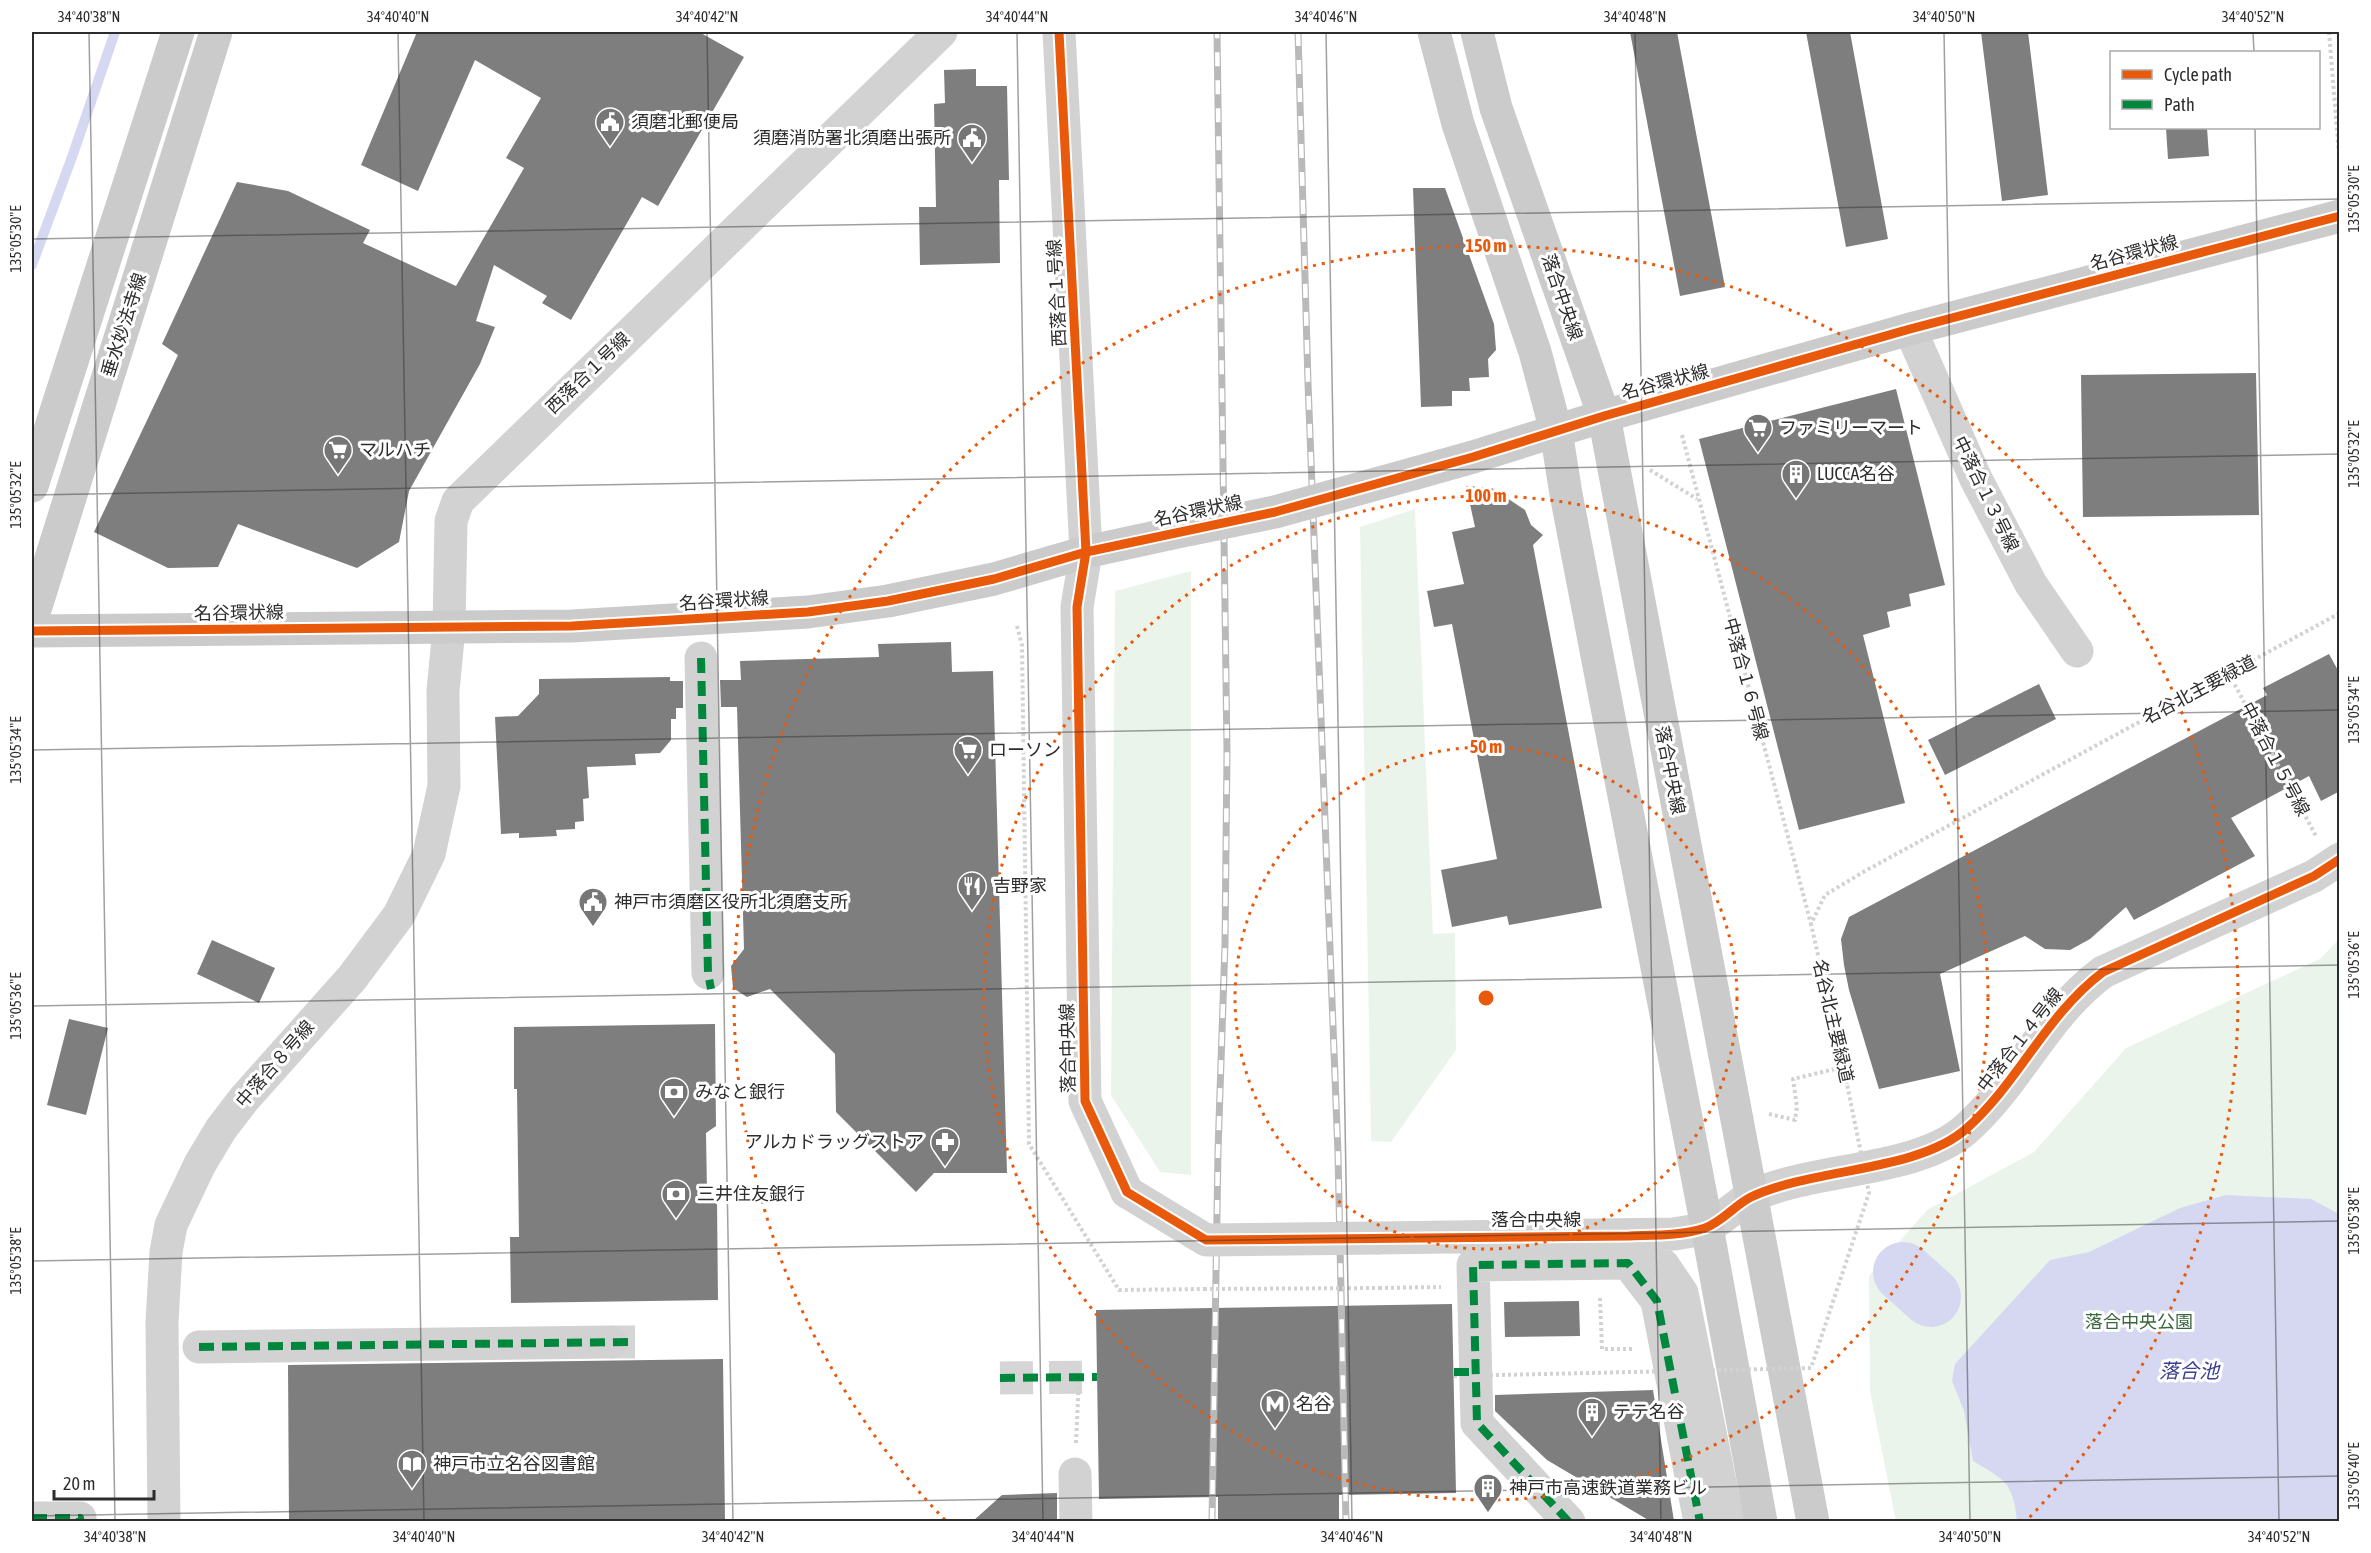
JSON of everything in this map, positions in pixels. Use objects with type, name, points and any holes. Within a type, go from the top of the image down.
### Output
[{"type":"street","name":"垂水妙法寺線","points":[[32,486],[178,32]]},
{"type":"street","name":"垂水妙法寺線","points":[[32,619],[216,32]]},
{"type":"street","name":"西落合１号線","points":[[449,628],[451,521],[458,501],[941,32]]},
{"type":"street","name":"西落合１号線","points":[[1059,32],[1099,549]]},
{"type":"street","points":[[1434,32],[1458,124],[1535,352],[1556,431],[1568,505],[1707,1227],[1761,1521]]},
{"type":"street","name":"落合中央線","points":[[1477,32],[1496,108],[1604,416],[1813,1521]]},
{"type":"street","name":"名谷環状線","points":[[32,631],[449,628],[628,624],[842,608],[994,579],[1099,549],[1275,512],[1473,458],[1604,416],[1910,329],[2340,216]]},
{"type":"street","name":"中落合１３号線","points":[[1910,329],[1976,480],[2031,584],[2077,651]]},
{"type":"street","name":"落合中央線","points":[[1099,549],[1077,607],[1085,1101],[1127,1192],[1206,1240],[1629,1236],[1674,1234],[1707,1227]]},
{"type":"street","name":"中落合８号線","points":[[164,1521],[162,1322],[166,1252],[171,1225],[221,1129],[244,1099],[352,978],[399,915],[416,884],[429,854],[444,786],[443,691],[449,628]]},
{"type":"street","points":[[701,658],[708,973]]},
{"type":"street","name":"中落合１４号線","points":[[1707,1227],[1750,1197],[1794,1182],[1930,1150],[1958,1135],[1991,1105],[2064,1006],[2084,986],[2103,972],[2314,876],[2330,852]]},
{"type":"street","points":[[1629,1236],[1663,1265],[1682,1293],[1728,1521]]},
{"type":"street","points":[[1569,1521],[1477,1423],[1461,1374],[1473,1265],[1628,1263],[1657,1301],[1700,1521]]},
{"type":"street","points":[[199,1347],[611,1342]]},
{"type":"street","points":[[1075,1474],[1076,1521]]},
{"type":"street","points":[[32,1518],[80,1518],[80,1521]]},
{"type":"path","points":[[2329,32],[2340,167]]},
{"type":"path","points":[[1650,470],[1698,499]]},
{"type":"path","points":[[1763,1113],[1795,1120],[1797,1107],[1793,1079],[1843,1067]]},
{"type":"path","points":[[1204,1289],[1379,1288]]},
{"type":"path","points":[[1600,1296],[1602,1349],[1634,1349]]},
{"type":"path","points":[[1075,1474],[1078,1377]]},
{"type":"green space","points":[[1415,509],[1433,934],[1455,933],[1456,1050],[1391,1142],[1371,1141],[1360,527]]},
{"type":"green space","points":[[1191,571],[1191,1175],[1160,1172],[1111,1095],[1115,591]]},
{"type":"green space","name":"落合中央公園","points":[[2339,939],[2339,1521],[1896,1521],[1870,1391],[1869,1276],[1927,1210],[2034,1152],[2126,1048],[2320,959]]},
{"type":"water","name":"落合池","points":[[2226,1195],[2311,1199],[2339,1214],[2339,1521],[2017,1521],[2013,1498],[2006,1484],[1973,1461],[1964,1411],[1952,1381],[1955,1364],[2050,1260],[2089,1252],[2180,1208]]},
{"type":"building","points":[[417,32],[699,32],[744,57],[658,206],[642,197],[571,320],[542,303],[547,296],[494,265],[476,321],[495,327],[480,364],[409,491],[399,542],[357,568],[238,524],[218,567],[168,568],[94,532],[178,355],[162,344],[237,182],[288,191],[370,230],[363,243],[456,286],[524,168],[506,158],[541,98],[475,60],[418,191],[361,165]]},
{"type":"building","points":[[1630,32],[1677,32],[1725,287],[1680,296]]},
{"type":"building","points":[[1806,32],[1850,32],[1888,239],[1846,247]]},
{"type":"building","points":[[1981,32],[2028,32],[2048,195],[2002,201]]},
{"type":"building","name":"須磨消防署北須磨出張所","points":[[976,69],[976,86],[1007,86],[1009,180],[999,180],[1000,263],[920,265],[919,207],[936,207],[934,104],[945,103],[944,70]]},
{"type":"building","points":[[2166,129],[2207,129],[2209,156],[2168,159]]},
{"type":"building","points":[[1413,188],[1445,188],[1494,324],[1496,350],[1488,359],[1489,377],[1469,378],[1470,391],[1452,391],[1452,406],[1421,407]]},
{"type":"building","points":[[2256,373],[2259,515],[2083,517],[2081,375]]},
{"type":"building","points":[[1896,389],[1945,585],[1909,594],[1911,606],[1887,612],[1890,627],[1863,635],[1905,803],[1799,830],[1699,439]]},
{"type":"building","points":[[1466,486],[1492,488],[1525,510],[1531,525],[1543,535],[1533,545],[1602,908],[1509,925],[1507,916],[1452,927],[1441,870],[1497,859],[1452,624],[1434,627],[1427,591],[1464,584],[1452,532],[1475,527]]},
{"type":"building","points":[[951,642],[952,672],[993,671],[1007,1173],[934,1173],[916,1192],[836,1112],[835,1054],[770,989],[747,997],[733,988],[731,966],[744,949],[737,707],[721,707],[720,680],[741,680],[740,661],[879,657],[878,644]]},
{"type":"building","points":[[2329,654],[2340,674],[2340,791],[2321,801],[2309,776],[2231,818],[2255,856],[2134,920],[2126,907],[2090,939],[2070,950],[2045,949],[2025,936],[1940,974],[1960,1071],[1879,1089],[1849,990],[1844,965],[1841,939],[1849,917],[2267,695],[2263,688]]},
{"type":"building","points":[[670,677],[670,681],[683,681],[683,708],[676,708],[676,719],[671,719],[671,740],[660,753],[635,754],[636,765],[587,767],[589,798],[583,799],[584,821],[575,822],[575,829],[556,830],[557,836],[519,838],[519,833],[501,834],[495,717],[518,716],[539,694],[539,679]]},
{"type":"building","points":[[2039,684],[2056,719],[1945,775],[1928,740]]},
{"type":"building","points":[[212,940],[275,968],[259,1003],[197,974]]},
{"type":"building","points":[[69,1019],[108,1028],[86,1115],[47,1105]]},
{"type":"building","points":[[715,1024],[716,1126],[706,1133],[707,1192],[717,1200],[718,1300],[511,1303],[510,1237],[519,1237],[514,1027]]},
{"type":"building","points":[[1579,1301],[1580,1336],[1505,1337],[1504,1302]]},
{"type":"building","points":[[1452,1304],[1456,1493],[1339,1495],[1339,1521],[1218,1521],[1218,1497],[1099,1499],[1096,1310]]},
{"type":"building","points":[[723,1359],[725,1521],[289,1521],[288,1365]]},
{"type":"building","name":"テテ名谷","points":[[1653,1390],[1674,1521],[1650,1521],[1547,1460],[1495,1411],[1495,1395]]},
{"type":"building","points":[[1057,1493],[1057,1521],[973,1521],[1002,1495]]},
{"type":"waterway","points":[[32,265],[115,32]]},
{"type":"waterway","points":[[1903,1272],[1931,1297]]},
{"type":"tunnel","points":[[611,1342],[635,1342]]},
{"type":"tunnel","points":[[1000,1378],[1097,1377]]},
{"type":"railway","points":[[1212,1522],[1227,751],[1217,32]]},
{"type":"railway","points":[[1298,32],[1308,383],[1338,1154],[1346,1522]]},
{"type":"marked path","points":[[701,658],[708,973],[711,989]]},
{"type":"marked path","points":[[1569,1522],[1477,1423],[1473,1265],[1628,1263],[1657,1301],[1700,1522]]},
{"type":"marked path","points":[[199,1347],[635,1342]]},
{"type":"marked path","points":[[1454,1372],[1475,1372]]},
{"type":"marked path","points":[[1000,1378],[1097,1377]]},
{"type":"marked path","points":[[32,1518],[80,1518],[80,1522]]},
{"type":"cycle path","points":[[1059,32],[1086,552],[1077,607],[1085,1101],[1127,1192],[1206,1240],[1629,1236],[1667,1235],[1696,1231],[1717,1222],[1751,1197],[1776,1188],[1803,1180],[1893,1162],[1945,1143],[1966,1129],[1985,1111],[2065,1008],[2103,972],[2314,876],[2340,859]]},
{"type":"cycle path","points":[[32,631],[572,626],[808,612],[888,601],[994,579],[1086,552],[1275,512],[1473,457],[1604,416],[1910,329],[2340,216]]},
{"type":"place","name":"須磨北郵便局","points":[[610,148]]},
{"type":"place","name":"須磨消防署北須磨出張所","points":[[972,164]]},
{"type":"place","name":"ファミリーマート","points":[[1758,454]]},
{"type":"place","name":"マルハチ","points":[[338,476]]},
{"type":"place","name":"LUCCA名谷","points":[[1796,500]]},
{"type":"place","name":"ローソン","points":[[968,776]]},
{"type":"place","name":"吉野家","points":[[972,912]]},
{"type":"place","name":"神戸市須磨区役所北須磨支所","points":[[593,928]]},
{"type":"place","name":"みなと銀行","points":[[674,1118]]},
{"type":"place","name":"アルカドラッグストア","points":[[945,1168]]},
{"type":"place","name":"三井住友銀行","points":[[676,1220]]},
{"type":"place","name":"名谷","points":[[1275,1430]]},
{"type":"place","name":"テテ名谷","points":[[1592,1438]]},
{"type":"place","name":"神戸市立名谷図書館","points":[[412,1490]]},
{"type":"place","name":"神戸市高速鉄道業務ビル","points":[[1488,1514]]}]
